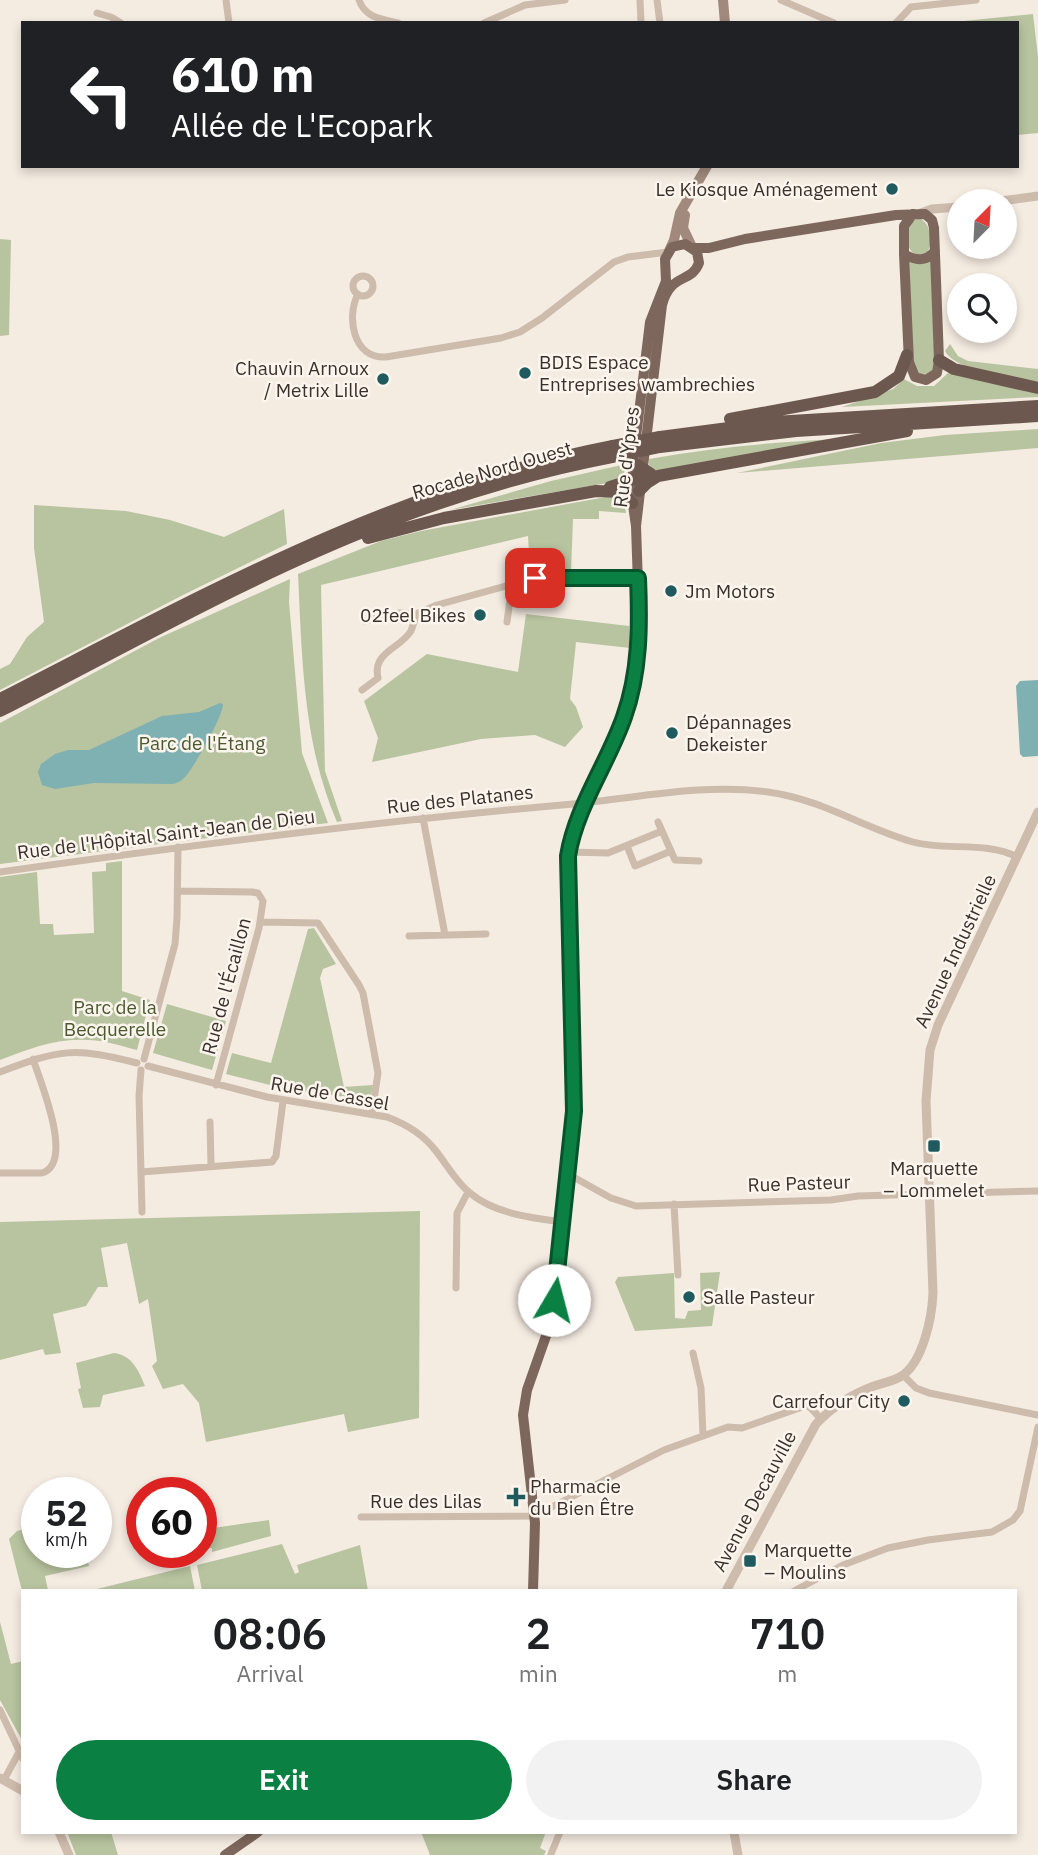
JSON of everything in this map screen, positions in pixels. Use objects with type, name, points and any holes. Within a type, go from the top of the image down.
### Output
[{"type":"highway","points":[[681,433],[723,420],[870,393],[899,376],[908,355]]},
{"type":"highway","points":[[939,360],[954,369],[1038,388]]},
{"type":"highway","name":"Rocade Nord Ouest","points":[[660,442],[681,433],[775,422],[1038,406]]},
{"type":"highway","name":"Rocade Nord Ouest","points":[[0,699],[277,565],[313,551],[392,509],[538,462],[660,442],[1038,416]]},
{"type":"highway","points":[[313,551],[444,518],[596,491],[638,475],[658,476],[885,434],[960,425],[983,419]]},
{"type":"highway","points":[[638,475],[647,483],[658,476]]},
{"type":"highway","points":[[596,491],[622,492],[632,503]]},
{"type":"highway","name":"Rocade Nord Ouest","points":[[0,711],[277,565]]},
{"type":"main road","points":[[723,0],[724,21]]},
{"type":"main road","name":"Rue d'Ypres","points":[[533,1589],[534,1516],[523,1415],[529,1381],[546,1336],[552,1311],[574,1111],[570,1020],[569,852],[624,719],[634,685],[639,627],[636,526],[638,475],[650,322],[666,281],[667,258],[679,217],[706,168]]},
{"type":"main road","name":"Rue d'Ypres","points":[[692,195],[683,224],[685,234],[693,247]]},
{"type":"main road","points":[[732,243],[710,254],[692,274],[685,277],[672,274],[667,258],[680,244],[709,248],[732,243],[896,215],[917,214],[931,218],[934,229],[939,360],[935,376],[930,379],[915,377],[908,355],[904,231],[907,220],[917,214]]},
{"type":"main road","points":[[873,220],[891,223],[904,231]]},
{"type":"main road","points":[[693,247],[699,258],[697,268]]},
{"type":"main road","points":[[904,254],[916,260],[925,260],[935,251]]},
{"type":"main road","name":"Rue d'Ypres","points":[[636,526],[632,503],[662,305],[669,288],[675,281],[685,277]]},
{"type":"main road","points":[[233,1853],[256,1834]]},
{"type":"street","points":[[226,0],[229,21]]},
{"type":"street","points":[[359,0],[370,15],[391,21]]},
{"type":"street","points":[[487,21],[517,4],[565,0]]},
{"type":"street","points":[[640,0],[642,21]]},
{"type":"street","points":[[657,0],[660,21]]},
{"type":"street","points":[[781,0],[792,2],[830,21]]},
{"type":"street","points":[[904,0],[907,9]]},
{"type":"street","points":[[898,21],[907,9],[920,5],[976,0]]},
{"type":"street","points":[[97,13],[118,21]]},
{"type":"street","points":[[1017,199],[1038,196]]},
{"type":"street","points":[[917,214],[932,209],[947,208]]},
{"type":"street","points":[[934,229],[939,216],[947,212]]},
{"type":"street","points":[[358,294],[351,315],[356,337],[370,354],[384,357],[501,338],[520,332],[609,265],[623,258],[637,256],[667,258]]},
{"type":"street","points":[[365,621],[400,613],[416,614],[436,605],[535,578],[638,578]]},
{"type":"street","points":[[507,622],[512,584]]},
{"type":"street","points":[[362,691],[378,678],[376,672],[382,654],[410,632],[416,614]]},
{"type":"street","name":"Rue des Platanes","points":[[336,828],[706,790],[766,792],[820,804],[914,842],[1000,850],[1017,858]]},
{"type":"street","name":"Avenue Industrielle","points":[[929,1194],[926,1101],[931,1045],[1038,812]]},
{"type":"street","points":[[423,818],[445,935]]},
{"type":"street","points":[[658,822],[674,860],[699,862]]},
{"type":"street","name":"Rue de l'Hôpital Saint-Jean de Dieu","points":[[0,872],[336,828]]},
{"type":"street","points":[[569,852],[603,853],[662,831]]},
{"type":"street","points":[[626,846],[635,866],[671,851]]},
{"type":"street","points":[[142,1212],[139,1091],[143,1064],[173,953],[177,926],[178,847]]},
{"type":"street","name":"Rue de l'Écaillon","points":[[178,891],[258,893],[263,901],[260,922],[216,1084]]},
{"type":"street","points":[[260,922],[318,923],[362,989],[378,1073],[372,1113]]},
{"type":"street","points":[[409,936],[486,934]]},
{"type":"street","name":"Rue de Cassel","points":[[0,1072],[49,1054],[80,1051],[143,1064],[283,1101],[372,1113],[404,1125],[421,1136],[435,1149],[468,1192],[486,1203],[516,1214],[563,1222]]},
{"type":"street","points":[[0,1173],[42,1173],[48,1171],[51,1166],[57,1138],[33,1059]]},
{"type":"street","points":[[141,1172],[272,1162],[277,1152],[283,1101]]},
{"type":"street","points":[[210,1122],[211,1166]]},
{"type":"street","name":"Rue Pasteur","points":[[568,1174],[627,1205],[1038,1191]]},
{"type":"street","points":[[456,1289],[457,1213],[468,1192]]},
{"type":"street","points":[[929,1194],[932,1309],[920,1350],[903,1375],[920,1390],[1038,1415]]},
{"type":"street","points":[[674,1204],[678,1275]]},
{"type":"street","points":[[693,1353],[701,1388],[703,1436]]},
{"type":"street","name":"Avenue Decauville","points":[[727,1589],[806,1439],[821,1419],[853,1395],[903,1375]]},
{"type":"street","points":[[808,1395],[808,1405],[821,1419]]},
{"type":"street","points":[[534,1516],[664,1450],[730,1427],[742,1428],[808,1405]]},
{"type":"street","points":[[798,1589],[843,1565],[888,1548],[992,1532],[1004,1527],[1020,1511],[1038,1427]]},
{"type":"street","name":"Rue des Lilas","points":[[361,1517],[534,1516]]},
{"type":"street","points":[[0,1710],[21,1755],[2,1779],[21,1790]]},
{"type":"street","points":[[60,1834],[69,1855]]},
{"type":"street","points":[[551,1854],[559,1834]]},
{"type":"street","points":[[734,1834],[738,1855]]},
{"type":"green space","points":[[1033,14],[1038,57],[1038,133],[1019,135],[1019,21],[964,21]]},
{"type":"green space","points":[[918,218],[926,223],[931,239],[927,252],[920,255],[912,252],[908,241],[909,224]]},
{"type":"green space","points":[[0,239],[11,240],[9,335],[0,336]]},
{"type":"green space","points":[[909,261],[931,261],[935,364],[933,370],[923,376],[913,369]]},
{"type":"green space","points":[[950,344],[958,356],[968,361],[1038,369],[1038,382],[973,369],[961,364],[945,351]]},
{"type":"green space","points":[[948,373],[1038,393],[1038,397],[842,407],[893,389],[904,379],[917,386],[934,386]]},
{"type":"green space","points":[[1038,429],[1038,448],[737,473],[881,443],[945,435]]},
{"type":"green space","points":[[837,439],[663,470],[655,470],[649,465],[649,459],[696,452]]},
{"type":"green space","points":[[626,464],[621,477],[608,483],[450,510],[551,481]]},
{"type":"green space","points":[[611,496],[622,502],[626,513],[599,511],[599,519],[573,519],[571,572],[530,571],[528,536],[321,585],[325,771],[342,821],[337,822],[317,762],[306,700],[298,574],[381,541],[421,531]]},
{"type":"green space","points":[[34,505],[126,511],[170,520],[224,537],[284,509],[287,544],[0,690],[0,669],[10,664],[27,637],[44,622],[34,548]]},
{"type":"green space","name":"Parc de l'Étang","points":[[290,579],[289,602],[302,753],[328,823],[0,864],[0,723],[159,638]]},
{"type":"green space","points":[[526,614],[629,626],[630,648],[576,642],[570,699],[583,727],[565,747],[535,735],[481,739],[372,762],[378,738],[364,701],[427,654],[518,672]]},
{"type":"green space","name":"Parc de la Becquerelle","points":[[122,861],[122,991],[150,1000],[137,1050],[100,1041],[76,1040],[43,1045],[0,1060],[0,877],[37,872],[40,924],[53,924],[54,935],[94,933],[92,872],[106,871],[106,863]]},
{"type":"green space","points":[[314,928],[336,964],[323,969],[320,978],[344,1087],[373,1085],[370,1100],[286,1089],[226,1074],[232,1053],[271,1063],[308,929]]},
{"type":"green space","points":[[167,1004],[226,1021],[212,1070],[153,1053]]},
{"type":"green space","points":[[420,1211],[419,1418],[348,1432],[344,1414],[206,1442],[199,1403],[183,1384],[163,1389],[152,1366],[157,1361],[148,1299],[139,1304],[127,1243],[101,1248],[108,1287],[98,1287],[86,1306],[53,1314],[61,1353],[45,1355],[43,1349],[0,1360],[0,1222]]},
{"type":"green space","points":[[720,1272],[712,1326],[635,1331],[615,1282],[618,1277],[674,1273],[675,1318],[685,1319],[688,1311],[701,1310],[700,1273]]},
{"type":"green space","points":[[114,1353],[130,1360],[145,1386],[103,1395],[100,1407],[83,1408],[76,1363]]},
{"type":"green space","points":[[269,1520],[271,1536],[217,1551],[217,1527]]},
{"type":"green space","points":[[21,1530],[21,1568],[80,1568],[45,1576],[48,1589],[22,1589],[9,1539]]},
{"type":"green space","points":[[282,1544],[295,1574],[299,1572],[297,1565],[360,1545],[368,1589],[202,1589],[198,1568],[217,1568],[217,1560]]},
{"type":"green space","points":[[190,1568],[195,1589],[97,1589]]},
{"type":"green space","points":[[0,1622],[11,1664],[21,1662],[21,1738],[0,1700]]},
{"type":"green space","points":[[68,1834],[112,1834],[118,1855],[76,1855]]},
{"type":"green space","points":[[422,1834],[545,1834],[540,1848],[546,1851],[544,1855],[430,1855]]},
{"type":"water","points":[[1038,680],[1038,756],[1023,757],[1020,754],[1016,686],[1020,681]]},
{"type":"water","points":[[223,704],[222,710],[207,743],[193,766],[178,782],[94,783],[55,789],[42,785],[38,772],[41,764],[55,754],[68,750],[89,750],[162,716],[199,712]]},
{"type":"place","name":"Le Kiosque Aménagement","points":[[892,189]]},
{"type":"place","name":"BDIS Espace Entreprises wambrechies","points":[[525,373]]},
{"type":"place","name":"Chauvin Arnoux / Metrix Lille","points":[[383,379]]},
{"type":"place","name":"Jm Motors","points":[[671,591]]},
{"type":"place","name":"02feel Bikes","points":[[480,615]]},
{"type":"place","name":"Dépannages Dekeister","points":[[672,733]]},
{"type":"place","name":"Marquette – Lommelet","points":[[934,1146]]},
{"type":"place","name":"Salle Pasteur","points":[[689,1297]]},
{"type":"place","name":"Carrefour City","points":[[904,1401]]},
{"type":"place","name":"Pharmacie du Bien Être","points":[[516,1497]]},
{"type":"place","name":"Marquette – Moulins","points":[[750,1561]]},
{"type":"route","points":[[535,578],[638,578],[639,591],[638,654],[629,704],[576,827],[568,856],[574,1111],[554,1300]]}]
